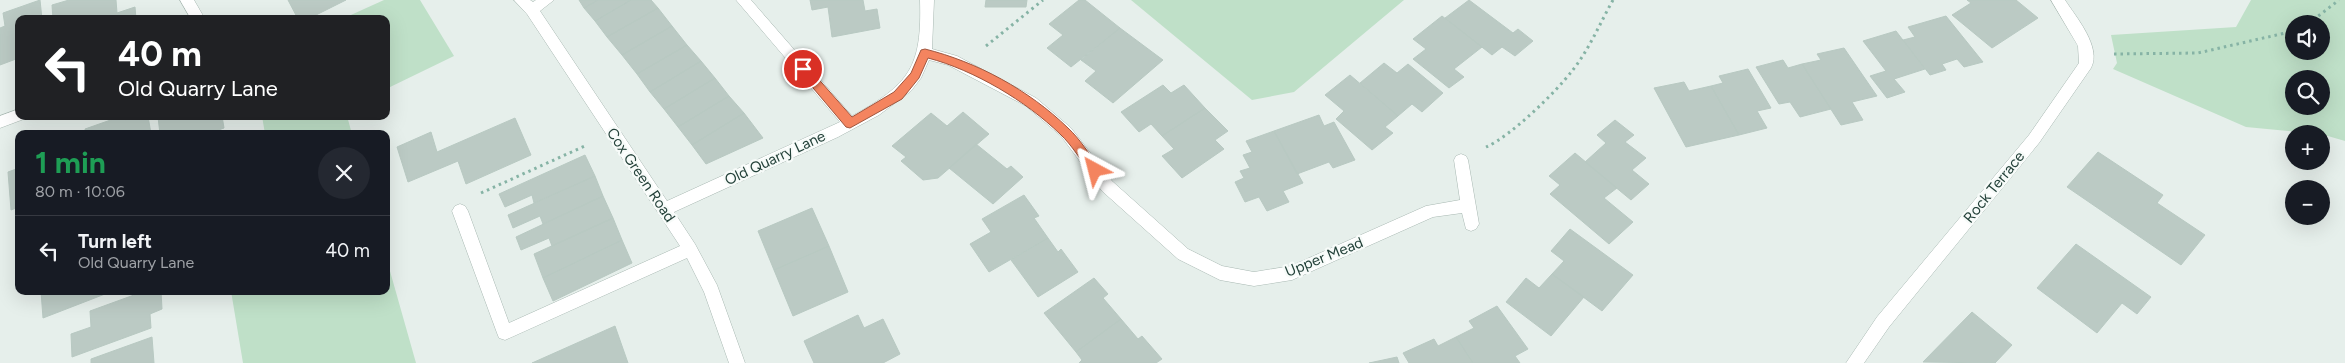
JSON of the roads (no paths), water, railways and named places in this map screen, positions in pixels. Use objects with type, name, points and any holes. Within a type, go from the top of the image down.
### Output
[{"type":"street","points":[[187,0],[196,15]]},
{"type":"street","points":[[526,5],[547,0]]},
{"type":"street","points":[[743,0],[850,124]]},
{"type":"street","name":"Old Quarry Lane","points":[[665,209],[850,124],[898,95],[916,75],[925,53],[928,30],[927,0]]},
{"type":"street","name":"Rock Terrace","points":[[1854,363],[1883,322],[2034,139],[2086,64],[2085,45],[2058,0]]},
{"type":"street","name":"Cox Green Road","points":[[526,5],[614,133],[690,249],[711,290],[737,363]]},
{"type":"street","name":"Upper Mead","points":[[925,53],[952,60],[1031,102],[1066,132],[1108,186],[1128,205],[1183,254],[1220,273],[1254,279],[1292,274],[1431,211],[1468,205]]},
{"type":"street","points":[[0,122],[15,117]]},
{"type":"street","points":[[1461,160],[1471,224]]},
{"type":"street","points":[[460,211],[505,333],[690,249]]}]
